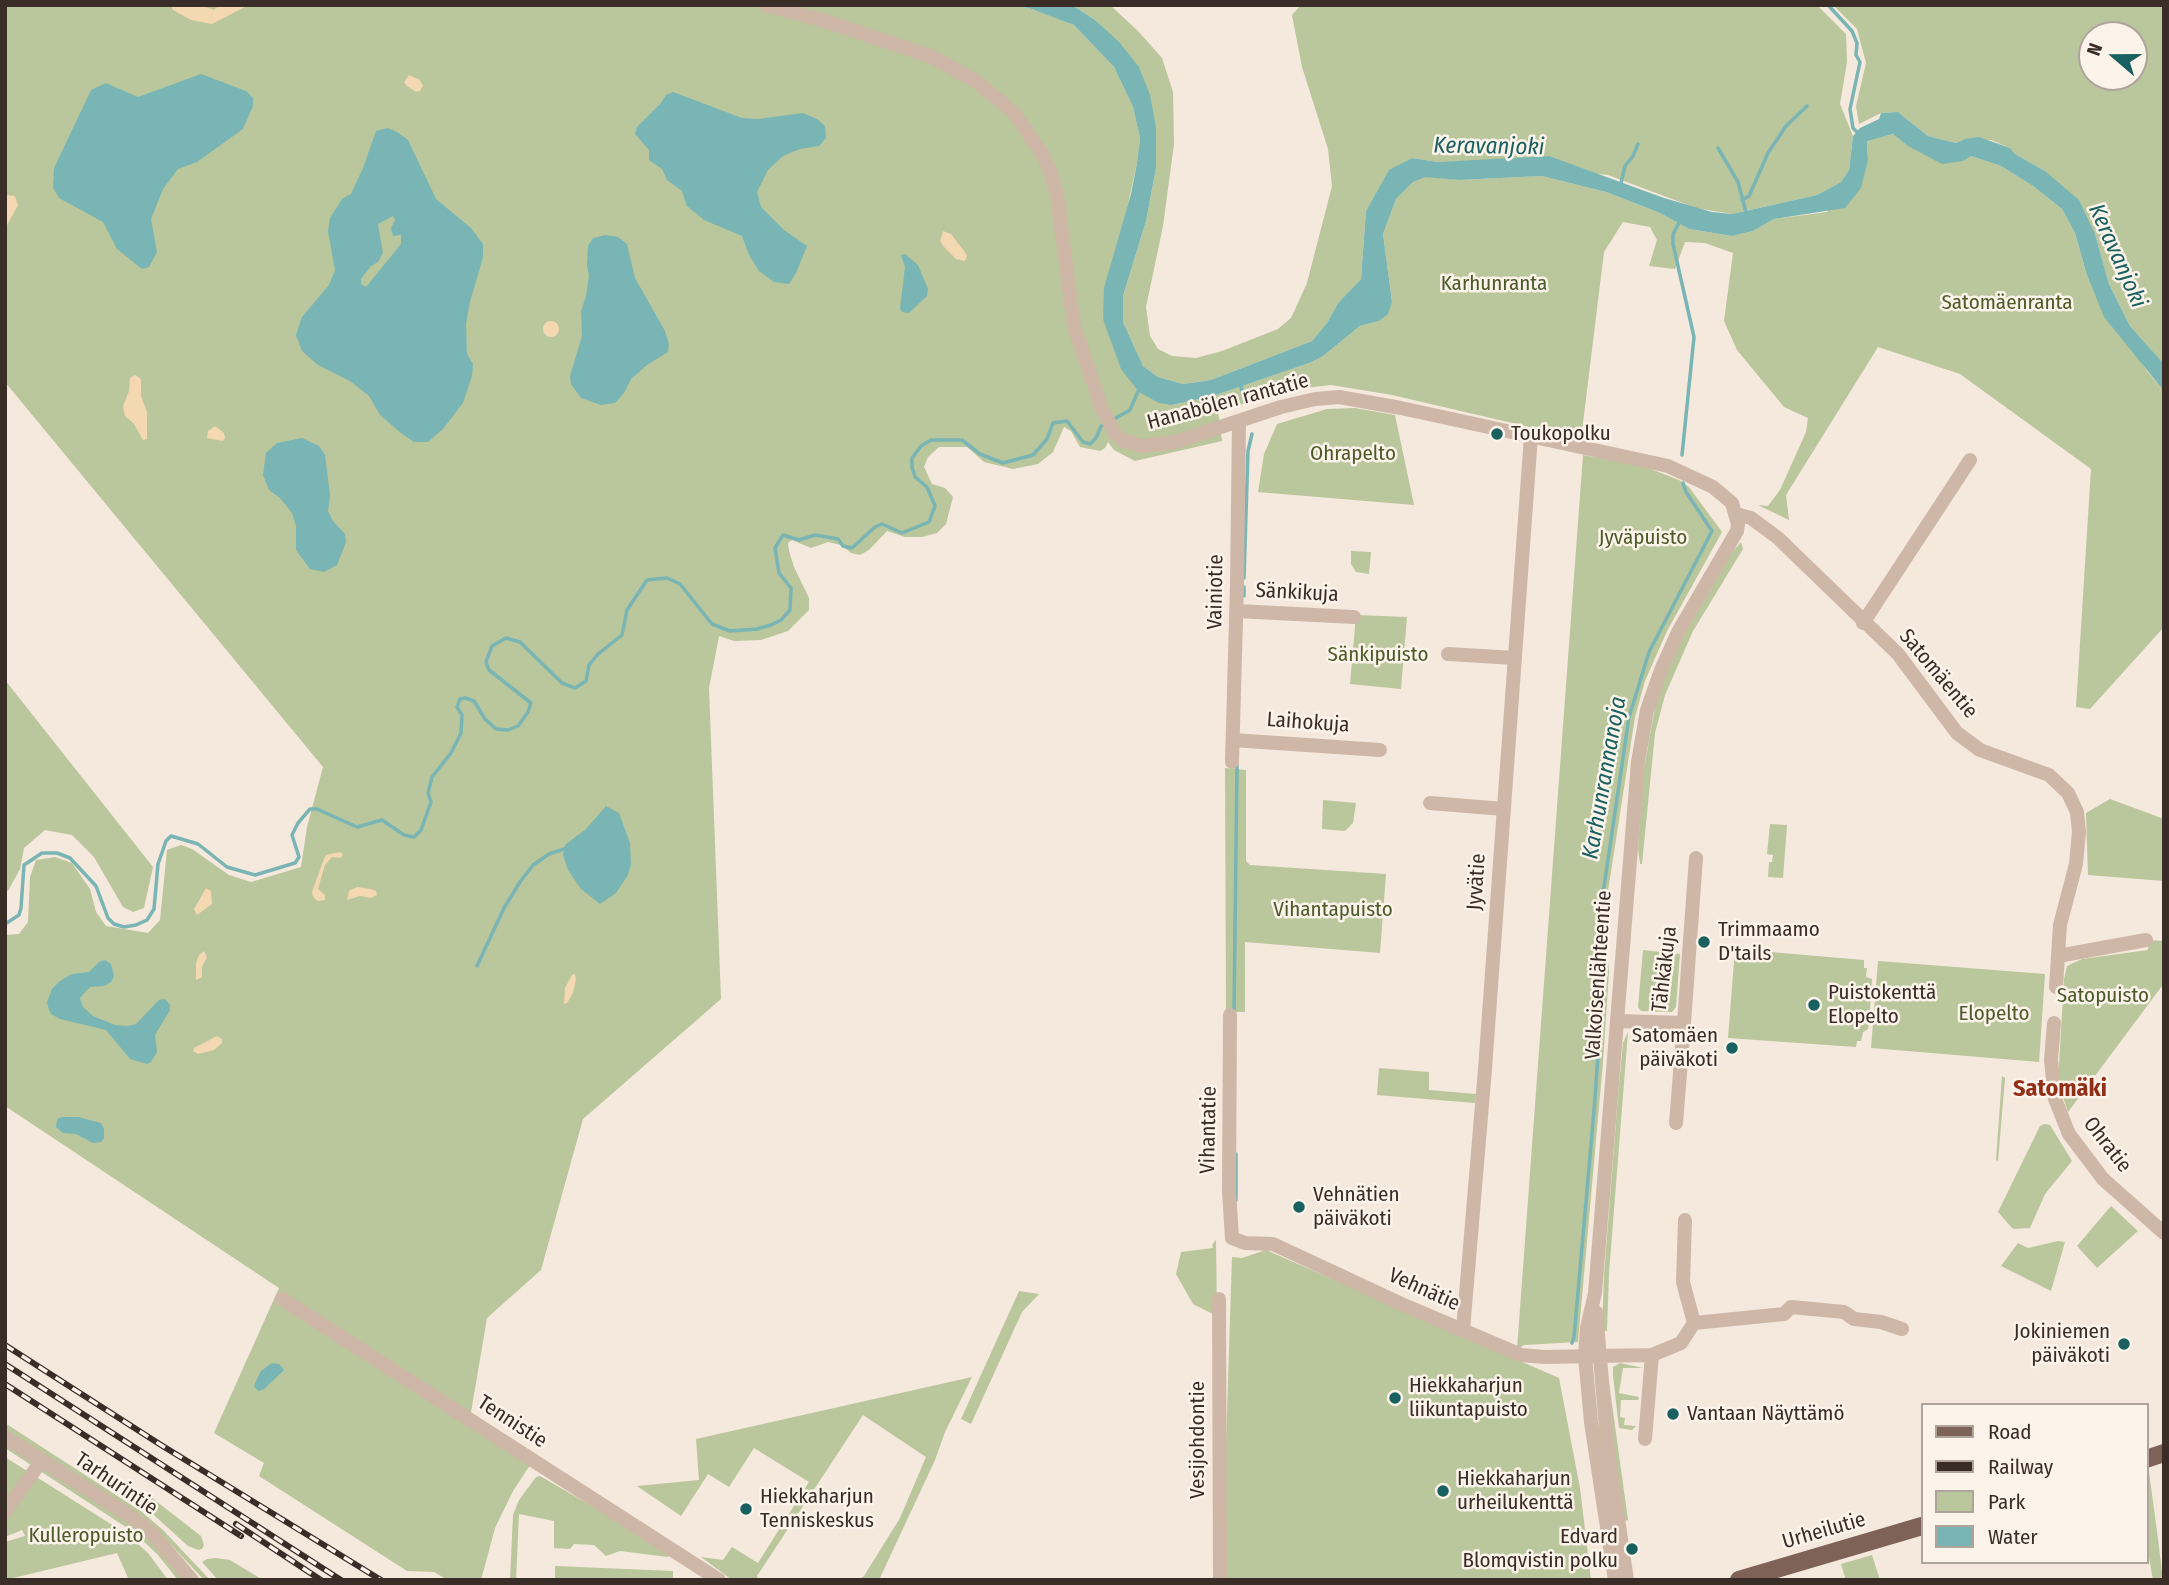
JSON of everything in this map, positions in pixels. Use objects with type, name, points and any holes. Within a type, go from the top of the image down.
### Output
[{"type":"main road","name":"Urheilutie","points":[[1739,1580],[1920,1527]]},
{"type":"street","name":"Hanabölen rantatie","points":[[765,5],[821,20],[930,56],[976,80],[1015,114],[1041,152],[1051,173],[1058,196],[1074,326],[1102,409],[1119,438],[1131,444],[1154,446],[1281,407],[1315,399],[1339,397],[1378,403],[1668,466],[1713,487],[1732,503],[1736,514]]},
{"type":"street","name":"Vainiotie","points":[[1232,762],[1239,422]]},
{"type":"street","name":"Jyvätie","points":[[1464,1330],[1531,436]]},
{"type":"street","points":[[1863,623],[1970,460]]},
{"type":"street","name":"Satomäentie","points":[[1736,514],[1751,518],[1778,538],[1898,654],[1957,733],[1980,750],[2049,775],[2075,804],[2079,832],[2076,864],[2064,908],[2056,987]]},
{"type":"street","name":"Valkoisenlähteentie","points":[[1627,1580],[1587,1328],[1595,1293],[1638,762],[1647,710],[1661,670],[1678,632],[1737,531],[1736,514]]},
{"type":"street","name":"Sänkikuja","points":[[1237,611],[1354,617]]},
{"type":"street","points":[[1448,654],[1515,658]]},
{"type":"street","name":"Laihokuja","points":[[1233,740],[1380,750]]},
{"type":"street","points":[[1430,803],[1504,809]]},
{"type":"street","name":"Tähkäkuja","points":[[1617,1021],[1684,1023],[1696,858]]},
{"type":"street","points":[[2058,956],[2146,940]]},
{"type":"street","name":"Vihantatie","points":[[1230,1016],[1229,1191],[1231,1234],[1237,1241]]},
{"type":"street","points":[[1676,1123],[1684,1023]]},
{"type":"street","name":"Ohratie","points":[[2054,1023],[2051,1060],[2055,1099],[2069,1134],[2103,1179],[2164,1233]]},
{"type":"street","points":[[1645,1439],[1652,1355],[1681,1343],[1694,1323],[1683,1282],[1685,1220]]},
{"type":"street","name":"Vehnätie","points":[[1237,1241],[1273,1244],[1521,1355],[1652,1355]]},
{"type":"street","name":"Tennistie","points":[[282,1299],[719,1580]]},
{"type":"street","name":"Vesijohdontie","points":[[1219,1299],[1220,1580]]},
{"type":"street","points":[[1694,1323],[1784,1314],[1791,1307],[1844,1312],[1854,1319],[1881,1322],[1902,1329]]},
{"type":"street","name":"Valkoisenlähteentie","points":[[1592,1356],[1591,1422],[1615,1580]]},
{"type":"street","name":"Tarhurintie","points":[[5,1437],[134,1518],[151,1532],[192,1580]]},
{"type":"street","points":[[5,1512],[42,1460]]},
{"type":"green space","points":[[5,5],[1005,5],[1029,8],[1074,25],[1114,67],[1133,107],[1140,138],[1137,163],[1103,319],[1172,405],[1213,396],[1312,362],[1360,326],[1379,321],[1392,302],[1383,234],[1396,199],[1413,182],[1425,176],[1459,180],[1542,176],[1606,192],[1660,213],[1689,229],[1732,236],[1753,231],[1774,219],[1827,212],[1868,160],[1867,140],[1894,134],[1908,146],[1971,156],[2001,166],[2062,209],[2075,233],[2086,272],[2147,371],[2164,391],[2164,627],[2090,709],[2076,707],[2091,469],[1960,374],[1878,347],[1786,495],[1789,520],[1758,505],[1768,506],[1780,490],[1806,432],[1808,418],[1784,407],[1737,350],[1724,321],[1733,253],[1705,243],[1685,242],[1675,269],[1649,266],[1657,240],[1650,227],[1623,222],[1604,252],[1581,439],[1392,395],[1331,385],[1295,389],[1218,411],[1222,441],[1135,461],[1114,450],[1108,442],[1100,451],[1080,447],[1071,431],[1064,427],[1053,452],[1038,464],[1013,469],[984,462],[967,447],[939,447],[928,457],[924,467],[932,484],[945,488],[953,497],[946,524],[937,533],[922,537],[905,537],[887,531],[869,550],[860,555],[851,553],[841,545],[828,542],[811,548],[792,540],[788,543],[789,551],[809,598],[809,610],[788,631],[761,640],[734,641],[719,636],[709,688],[721,999],[583,1119],[541,1270],[487,1318],[469,1424],[530,1465],[513,1491],[495,1528],[481,1580],[448,1580],[434,1572],[407,1571],[259,1476],[264,1463],[214,1433],[279,1288],[5,1106],[5,935],[19,934],[28,922],[30,877],[36,860],[55,857],[72,863],[90,889],[96,912],[106,926],[148,933],[160,920],[167,850],[181,845],[192,849],[229,875],[251,882],[301,867],[307,827],[323,767],[5,382]]},
{"type":"green space","points":[[1072,5],[1110,5],[1162,58],[1173,92],[1174,144],[1163,226],[1146,307],[1150,336],[1158,349],[1172,356],[1196,358],[1278,329],[1291,318],[1307,283],[1332,186],[1328,149],[1302,67],[1292,15],[1301,5],[1817,5],[1846,34],[1847,62],[1840,104],[1853,136],[1849,170],[1841,182],[1817,195],[1732,214],[1696,208],[1608,175],[1480,161],[1438,162],[1412,158],[1389,171],[1366,211],[1361,279],[1338,303],[1327,323],[1312,341],[1211,380],[1183,384],[1158,377],[1143,366],[1123,322],[1123,296],[1146,221],[1156,168],[1156,127],[1095,20]]},
{"type":"green space","points":[[1833,5],[2164,5],[2164,364],[2130,326],[2109,284],[2095,234],[2045,171],[2015,154],[2010,148],[1991,140],[1965,139],[1956,143],[1928,136],[1898,112],[1881,113],[1859,124],[1856,106],[1866,63],[1857,29]]},
{"type":"green space","name":"Ohrapelto","points":[[1355,408],[1395,415],[1414,505],[1258,492],[1264,454],[1277,424],[1327,409]]},
{"type":"green space","name":"Jyväpuisto","points":[[1583,455],[1643,466],[1679,480],[1689,487],[1722,532],[1667,631],[1645,681],[1635,717],[1608,891],[1606,938],[1609,972],[1578,1342],[1524,1345],[1517,1349]]},
{"type":"green space","points":[[1741,542],[1743,549],[1693,631],[1665,695],[1655,733],[1640,864],[1638,849],[1643,775],[1656,701],[1668,666],[1684,635],[1733,551]]},
{"type":"green space","points":[[1351,551],[1371,552],[1369,574],[1356,572],[1351,564]]},
{"type":"green space","name":"Sänkipuisto","points":[[1356,615],[1407,617],[1401,689],[1350,684]]},
{"type":"green space","points":[[5,680],[153,867],[144,908],[133,912],[123,907],[94,857],[72,835],[45,830],[24,848],[20,869],[8,891],[5,889]]},
{"type":"green space","name":"Vihantapuisto","points":[[1225,768],[1246,770],[1246,861],[1250,865],[1386,874],[1380,953],[1245,942],[1245,1012],[1226,1012]]},
{"type":"green space","points":[[2110,799],[2164,819],[2164,881],[2088,875],[2086,813]]},
{"type":"green space","points":[[1323,800],[1356,803],[1353,823],[1345,831],[1322,829]]},
{"type":"green space","points":[[1770,824],[1787,825],[1783,878],[1768,877],[1769,862],[1772,862],[1773,855],[1767,854]]},
{"type":"green space","name":"Satopuisto","points":[[2149,940],[2164,941],[2164,986],[2068,1112],[2058,1082],[2067,966],[2082,959],[2148,950]]},
{"type":"green space","points":[[1735,949],[1864,960],[1866,977],[1872,979],[1869,1024],[1861,1041],[1857,1041],[1856,1047],[1728,1038]]},
{"type":"green space","points":[[1643,950],[1680,954],[1676,1007],[1672,1012],[1641,1011],[1638,1007]]},
{"type":"green space","name":"Elopelto","points":[[1878,961],[2045,974],[2039,1062],[1871,1048]]},
{"type":"green space","points":[[1628,1032],[1607,1331],[1602,1331],[1618,1096],[1623,1043]]},
{"type":"green space","points":[[1379,1068],[1429,1072],[1429,1090],[1476,1094],[1475,1103],[1377,1095]]},
{"type":"green space","points":[[2002,1076],[2005,1078],[1998,1161],[1996,1160]]},
{"type":"green space","points":[[2050,1125],[2072,1161],[2045,1194],[2030,1228],[2013,1229],[1998,1212],[2040,1126]]},
{"type":"green space","points":[[2111,1206],[2138,1231],[2097,1268],[2077,1246]]},
{"type":"green space","points":[[1216,1240],[1217,1316],[1193,1304],[1176,1274],[1181,1252],[1213,1248]]},
{"type":"green space","points":[[2058,1241],[2065,1242],[2051,1291],[2001,1266],[2018,1243],[2028,1248]]},
{"type":"green space","name":"Hiekkaharjun liikuntapuisto","points":[[1266,1250],[1559,1378],[1580,1488],[1591,1580],[1226,1580],[1226,1444],[1232,1257],[1242,1258]]},
{"type":"green space","points":[[1019,1291],[1039,1294],[1022,1312],[971,1424],[961,1419]]},
{"type":"green space","points":[[1620,1363],[1643,1368],[1623,1368],[1619,1393],[1639,1397],[1638,1400],[1621,1400],[1620,1417],[1625,1418],[1624,1425],[1636,1426],[1632,1430],[1619,1428],[1613,1367]]},
{"type":"green space","points":[[1608,1375],[1628,1520],[1624,1521],[1616,1474]]},
{"type":"green space","points":[[972,1377],[879,1580],[858,1580],[864,1576],[900,1518],[926,1457],[863,1415],[757,1576],[759,1580],[732,1580],[701,1557],[723,1560],[732,1547],[758,1563],[809,1482],[754,1448],[729,1487],[708,1474],[681,1516],[637,1486],[699,1480],[696,1439]]},
{"type":"green space","points":[[5,1423],[142,1512],[163,1530],[210,1580],[204,1580],[161,1534],[138,1515],[5,1429]]},
{"type":"green space","points":[[5,1443],[133,1525],[153,1543],[184,1580],[178,1580],[158,1555],[135,1533],[5,1448]]},
{"type":"green space","name":"Kulleropuisto","points":[[5,1457],[128,1535],[148,1553],[168,1580],[129,1580],[117,1553],[5,1580],[5,1542],[25,1536],[22,1530],[5,1537]]},
{"type":"green space","points":[[2148,1473],[2163,1580],[2153,1580],[2148,1551]]},
{"type":"green space","points":[[540,1476],[671,1554],[668,1557],[620,1551],[606,1556],[594,1545],[574,1544],[570,1549],[554,1548],[554,1521],[519,1514],[516,1580],[510,1580],[513,1515],[519,1500],[536,1477]]},
{"type":"green space","points":[[152,1498],[201,1536],[204,1545],[202,1549],[188,1546],[144,1506]]},
{"type":"green space","points":[[1872,1555],[1880,1580],[1846,1580],[1841,1564]]},
{"type":"green space","points":[[216,1558],[230,1560],[263,1580],[218,1580],[202,1562]]},
{"type":"green space","points":[[555,1566],[673,1571],[673,1580],[555,1580]]},
{"type":"sand","points":[[171,5],[201,5],[214,10],[219,5],[249,5],[212,24],[191,20],[173,10]]},
{"type":"sand","points":[[409,75],[420,80],[423,86],[420,91],[416,92],[404,82]]},
{"type":"sand","points":[[5,195],[15,196],[18,205],[5,229]]},
{"type":"sand","points":[[943,231],[951,234],[964,251],[967,256],[965,261],[956,259],[944,247],[940,241]]},
{"type":"sand","points":[[551,321],[559,329],[551,337],[543,329]]},
{"type":"sand","points":[[135,375],[141,379],[141,396],[147,412],[147,439],[143,440],[134,424],[125,416],[123,406],[129,391],[130,378]]},
{"type":"sand","points":[[215,426],[224,433],[223,441],[207,438],[208,431]]},
{"type":"sand","points":[[340,852],[343,854],[341,858],[332,857],[325,865],[318,889],[325,895],[325,900],[318,901],[312,892],[324,859],[326,855]]},
{"type":"sand","points":[[357,887],[376,891],[377,895],[347,900],[349,891]]},
{"type":"sand","points":[[206,888],[211,891],[212,904],[197,915],[194,909]]},
{"type":"sand","points":[[204,951],[207,957],[202,967],[202,977],[196,980],[196,963]]},
{"type":"sand","points":[[575,974],[573,993],[564,1004],[565,988]]},
{"type":"sand","points":[[217,1036],[222,1039],[222,1043],[214,1050],[198,1054],[193,1051],[194,1048]]},
{"type":"water","points":[[1005,5],[1072,5],[1095,20],[1119,42],[1139,67],[1150,95],[1156,127],[1156,168],[1146,221],[1123,296],[1123,322],[1143,366],[1158,377],[1183,384],[1211,380],[1312,341],[1327,323],[1338,303],[1361,279],[1366,211],[1389,170],[1412,158],[1438,162],[1549,156],[1664,198],[1712,212],[1732,214],[1817,195],[1841,182],[1849,170],[1853,136],[1860,128],[1879,119],[1881,113],[1898,112],[1928,136],[1956,143],[1979,137],[2010,148],[2015,154],[2045,171],[2079,200],[2095,234],[2109,284],[2130,326],[2164,364],[2164,391],[2104,317],[2086,272],[2075,233],[2062,209],[2001,166],[1971,156],[1963,161],[1942,164],[1908,146],[1893,134],[1867,141],[1868,160],[1861,188],[1845,208],[1774,219],[1753,231],[1732,236],[1689,229],[1660,213],[1606,192],[1542,176],[1459,180],[1425,177],[1413,182],[1396,199],[1383,234],[1392,302],[1388,314],[1379,321],[1360,326],[1312,362],[1213,396],[1172,405],[1159,403],[1139,392],[1121,369],[1103,319],[1104,288],[1131,194],[1137,163],[1140,138],[1133,107],[1114,67],[1074,25],[1029,8]]},
{"type":"water","points":[[201,74],[246,91],[253,98],[253,106],[243,129],[197,162],[178,169],[163,189],[151,219],[157,252],[149,267],[142,269],[117,249],[103,222],[59,198],[53,188],[54,168],[91,90],[106,83],[138,97]]},
{"type":"water","points":[[673,92],[742,118],[758,119],[803,113],[825,126],[826,138],[819,146],[800,149],[783,156],[768,170],[757,192],[761,207],[784,230],[807,246],[789,284],[774,282],[759,271],[742,236],[704,220],[687,206],[682,191],[667,180],[662,169],[649,160],[649,150],[635,134],[637,127],[666,95]]},
{"type":"water","points":[[388,128],[408,140],[436,199],[471,228],[483,244],[483,257],[466,324],[467,354],[473,364],[472,376],[463,403],[443,429],[428,442],[414,442],[401,433],[380,415],[369,396],[350,381],[318,365],[302,351],[296,335],[302,317],[329,285],[335,270],[328,231],[330,218],[342,199],[351,194],[376,131]],"holes":[[[393,216],[395,220],[391,228],[393,236],[401,235],[401,244],[366,287],[361,284],[361,279],[383,253],[378,224]]]},
{"type":"water","points":[[606,235],[618,237],[627,244],[635,278],[665,331],[669,344],[668,352],[631,379],[615,403],[601,405],[581,398],[571,384],[570,376],[582,336],[581,311],[589,276],[588,246],[593,238]]},
{"type":"water","points":[[905,254],[918,265],[928,289],[927,296],[909,313],[900,309],[905,267],[901,255]]},
{"type":"water","points":[[302,438],[319,446],[325,455],[330,495],[328,511],[345,534],[346,542],[337,565],[324,572],[310,569],[296,550],[296,526],[292,513],[280,498],[269,490],[263,475],[266,453],[277,443]]},
{"type":"water","points":[[606,806],[619,813],[630,843],[631,864],[628,875],[616,893],[600,904],[581,889],[568,870],[563,855],[565,845],[586,829]]},
{"type":"water","points":[[105,960],[111,964],[114,976],[111,982],[104,986],[90,987],[80,998],[83,1007],[93,1016],[115,1025],[128,1026],[136,1024],[159,1000],[165,999],[170,1005],[170,1010],[155,1035],[157,1052],[147,1064],[130,1059],[106,1030],[60,1019],[49,1010],[47,1002],[52,989],[60,981],[72,974],[89,972]]},
{"type":"water","points":[[78,1117],[101,1123],[104,1138],[101,1142],[93,1143],[76,1134],[63,1133],[56,1127],[57,1119]]},
{"type":"water","points":[[272,1363],[279,1364],[284,1370],[259,1391],[254,1387],[255,1383],[261,1371]]},
{"type":"waterway","points":[[1828,5],[1852,31],[1857,43],[1856,55],[1860,62],[1850,109],[1853,128],[1859,134]]},
{"type":"waterway","points":[[1742,200],[1749,196],[1768,153],[1786,126],[1807,106]]},
{"type":"waterway","points":[[1621,183],[1625,166],[1638,144]]},
{"type":"waterway","points":[[1718,148],[1738,182],[1747,216]]},
{"type":"waterway","name":"Karhunrannanoja","points":[[1680,221],[1673,234],[1673,244],[1694,337],[1682,455]]},
{"type":"waterway","points":[[1240,382],[1244,400]]},
{"type":"waterway","points":[[1114,419],[1130,410],[1139,389]]},
{"type":"waterway","points":[[5,924],[19,915],[24,865],[42,853],[57,853],[70,858],[96,886],[108,918],[114,924],[124,927],[147,920],[154,909],[158,864],[166,841],[171,836],[198,844],[227,867],[255,875],[295,863],[299,857],[292,835],[310,809],[317,809],[357,827],[382,820],[404,835],[414,837],[421,830],[431,802],[428,793],[432,777],[451,753],[461,733],[462,715],[457,707],[460,699],[474,701],[485,719],[496,729],[508,730],[518,726],[528,712],[531,703],[489,670],[486,662],[492,646],[506,638],[520,642],[562,683],[575,688],[586,681],[589,665],[598,654],[622,635],[627,610],[647,580],[667,578],[680,584],[712,624],[730,631],[771,625],[781,620],[790,610],[791,588],[779,573],[775,548],[783,535],[799,540],[815,535],[838,539],[843,546],[852,548],[882,524],[902,533],[929,522],[935,506],[927,487],[915,477],[912,467],[912,458],[921,446],[931,440],[962,440],[980,454],[1003,463],[1033,455],[1047,439],[1053,423],[1067,421],[1083,442],[1090,444],[1101,426],[1107,423]]},
{"type":"waterway","points":[[1244,578],[1248,451],[1252,434]]},
{"type":"waterway","name":"Karhunrannanoja","points":[[1602,936],[1601,907],[1629,717],[1649,652],[1712,531],[1683,483]]},
{"type":"waterway","points":[[1244,587],[1244,596]]},
{"type":"waterway","points":[[1234,1013],[1237,765]]},
{"type":"waterway","points":[[477,966],[504,908],[520,882],[533,865],[549,854],[564,849]]},
{"type":"waterway","name":"Karhunrannanoja","points":[[1572,1343],[1594,1111],[1603,987],[1602,947]]},
{"type":"waterway","points":[[1236,1154],[1236,1200]]},
{"type":"railway","points":[[5,1345],[161,1445],[381,1580]]},
{"type":"railway","points":[[5,1364],[341,1580]]},
{"type":"railway","points":[[5,1384],[241,1536]]},
{"type":"railway","points":[[236,1524],[321,1580]]},
{"type":"place","name":"Toukopolku","points":[[1497,434]]},
{"type":"place","name":"Trimmaamo D'tails","points":[[1704,942]]},
{"type":"place","name":"Puistokenttä Elopelto","points":[[1814,1005]]},
{"type":"place","name":"Satomäen päiväkoti","points":[[1732,1048]]},
{"type":"place","name":"Vehnätien päiväkoti","points":[[1299,1207]]},
{"type":"place","name":"Jokiniemen päiväkoti","points":[[2124,1344]]},
{"type":"place","name":"Hiekkaharjun liikuntapuisto","points":[[1395,1398]]},
{"type":"place","name":"Vantaan Näyttämö","points":[[1673,1414]]},
{"type":"place","name":"Hiekkaharjun urheilukenttä","points":[[1443,1491]]},
{"type":"place","name":"Hiekkaharjun Tenniskeskus","points":[[746,1509]]},
{"type":"place","name":"Edvard Blomqvistin polku","points":[[1632,1549]]},
{"type":"district","name":"Satomäki","points":[[2060,1089]]},
{"type":"water label","name":"Keravanjoki","points":[[1489,147]]},
{"type":"water label","name":"Keravanjoki","points":[[2117,256]]},
{"type":"park label","name":"Karhunranta","points":[[1494,284]]},
{"type":"park label","name":"Satomäenranta","points":[[2007,303]]}]
